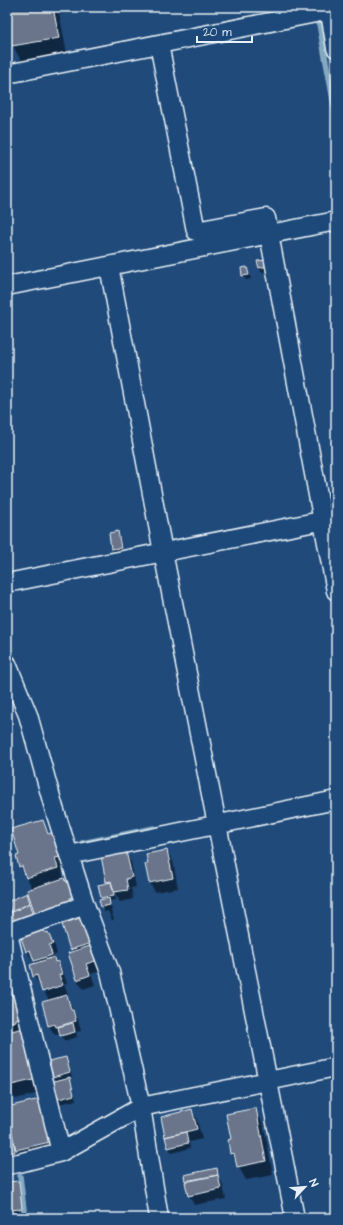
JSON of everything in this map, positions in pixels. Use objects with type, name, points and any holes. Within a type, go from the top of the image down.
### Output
[{"type":"street","points":[[7,74],[331,9],[336,48]]},
{"type":"street","points":[[159,44],[196,231],[266,218],[329,519],[336,591]]},
{"type":"street","points":[[7,286],[336,221]]},
{"type":"street","points":[[109,266],[163,552],[295,1218]]},
{"type":"street","points":[[7,583],[329,519]]},
{"type":"street","points":[[7,664],[28,715],[54,808],[85,905],[110,972],[141,1107],[159,1218]]},
{"type":"street","points":[[69,855],[336,800]]},
{"type":"street","points":[[61,1152],[8,934],[15,930],[85,905]]},
{"type":"street","points":[[7,1164],[19,1163],[61,1152],[141,1107],[336,1067]]},
{"type":"building","points":[[7,7],[53,7],[59,38],[12,46],[7,20]]},
{"type":"building","points":[[267,260],[268,266],[259,268],[257,261]]},
{"type":"building","points":[[247,267],[249,275],[242,276],[241,268]]},
{"type":"building","points":[[118,531],[121,548],[111,549],[109,533]]},
{"type":"building","points":[[43,820],[48,834],[53,832],[61,857],[55,858],[58,868],[26,878],[22,866],[19,867],[16,856],[19,855],[11,829]]},
{"type":"building","points":[[167,850],[173,878],[149,883],[145,864],[148,864],[146,854]]},
{"type":"building","points":[[126,851],[132,877],[126,879],[128,890],[114,892],[111,881],[106,882],[101,856]]},
{"type":"building","points":[[64,878],[65,881],[67,880],[73,897],[70,898],[72,902],[35,914],[27,890]]},
{"type":"building","points":[[111,882],[114,895],[101,898],[98,885]]},
{"type":"building","points":[[27,893],[30,903],[11,912],[7,902]]},
{"type":"building","points":[[109,898],[110,905],[101,907],[99,900]]},
{"type":"building","points":[[30,903],[34,915],[16,923],[11,913]]},
{"type":"building","points":[[82,917],[91,943],[70,950],[62,924]]},
{"type":"building","points":[[43,927],[45,933],[48,932],[53,944],[49,945],[52,955],[34,961],[30,950],[26,952],[20,935]]},
{"type":"building","points":[[93,945],[98,960],[86,964],[90,975],[77,980],[68,953]]},
{"type":"building","points":[[54,957],[55,962],[58,961],[62,974],[59,975],[63,985],[42,992],[37,975],[33,977],[30,965]]},
{"type":"building","points":[[13,976],[20,1018],[16,1019],[16,1021],[7,1023],[7,978]]},
{"type":"building","points":[[67,995],[76,1021],[56,1027],[55,1024],[48,1026],[42,1002]]},
{"type":"building","points":[[73,1023],[75,1032],[60,1036],[58,1027]]},
{"type":"building","points":[[24,1028],[37,1079],[7,1086],[7,1032]]},
{"type":"building","points":[[66,1057],[70,1072],[53,1077],[49,1061]]},
{"type":"building","points":[[70,1077],[74,1095],[55,1100],[51,1082]]},
{"type":"building","points":[[40,1099],[50,1142],[16,1150],[7,1107]]},
{"type":"building","points":[[256,1108],[266,1161],[237,1167],[234,1153],[230,1154],[228,1140],[231,1139],[226,1114]]},
{"type":"building","points":[[192,1109],[197,1129],[165,1137],[161,1117]]},
{"type":"building","points":[[186,1132],[188,1143],[168,1148],[165,1137]]},
{"type":"building","points":[[14,1142],[15,1152],[7,1153],[7,1143]]},
{"type":"building","points":[[217,1168],[218,1175],[185,1181],[184,1175]]},
{"type":"building","points":[[218,1175],[221,1189],[188,1196],[185,1182]]},
{"type":"building","points":[[19,1181],[22,1209],[8,1210],[7,1182]]},
{"type":"waterway","points":[[319,24],[336,116]]},
{"type":"waterway","points":[[82,843],[154,828]]},
{"type":"waterway","points":[[20,1176],[25,1218]]}]
